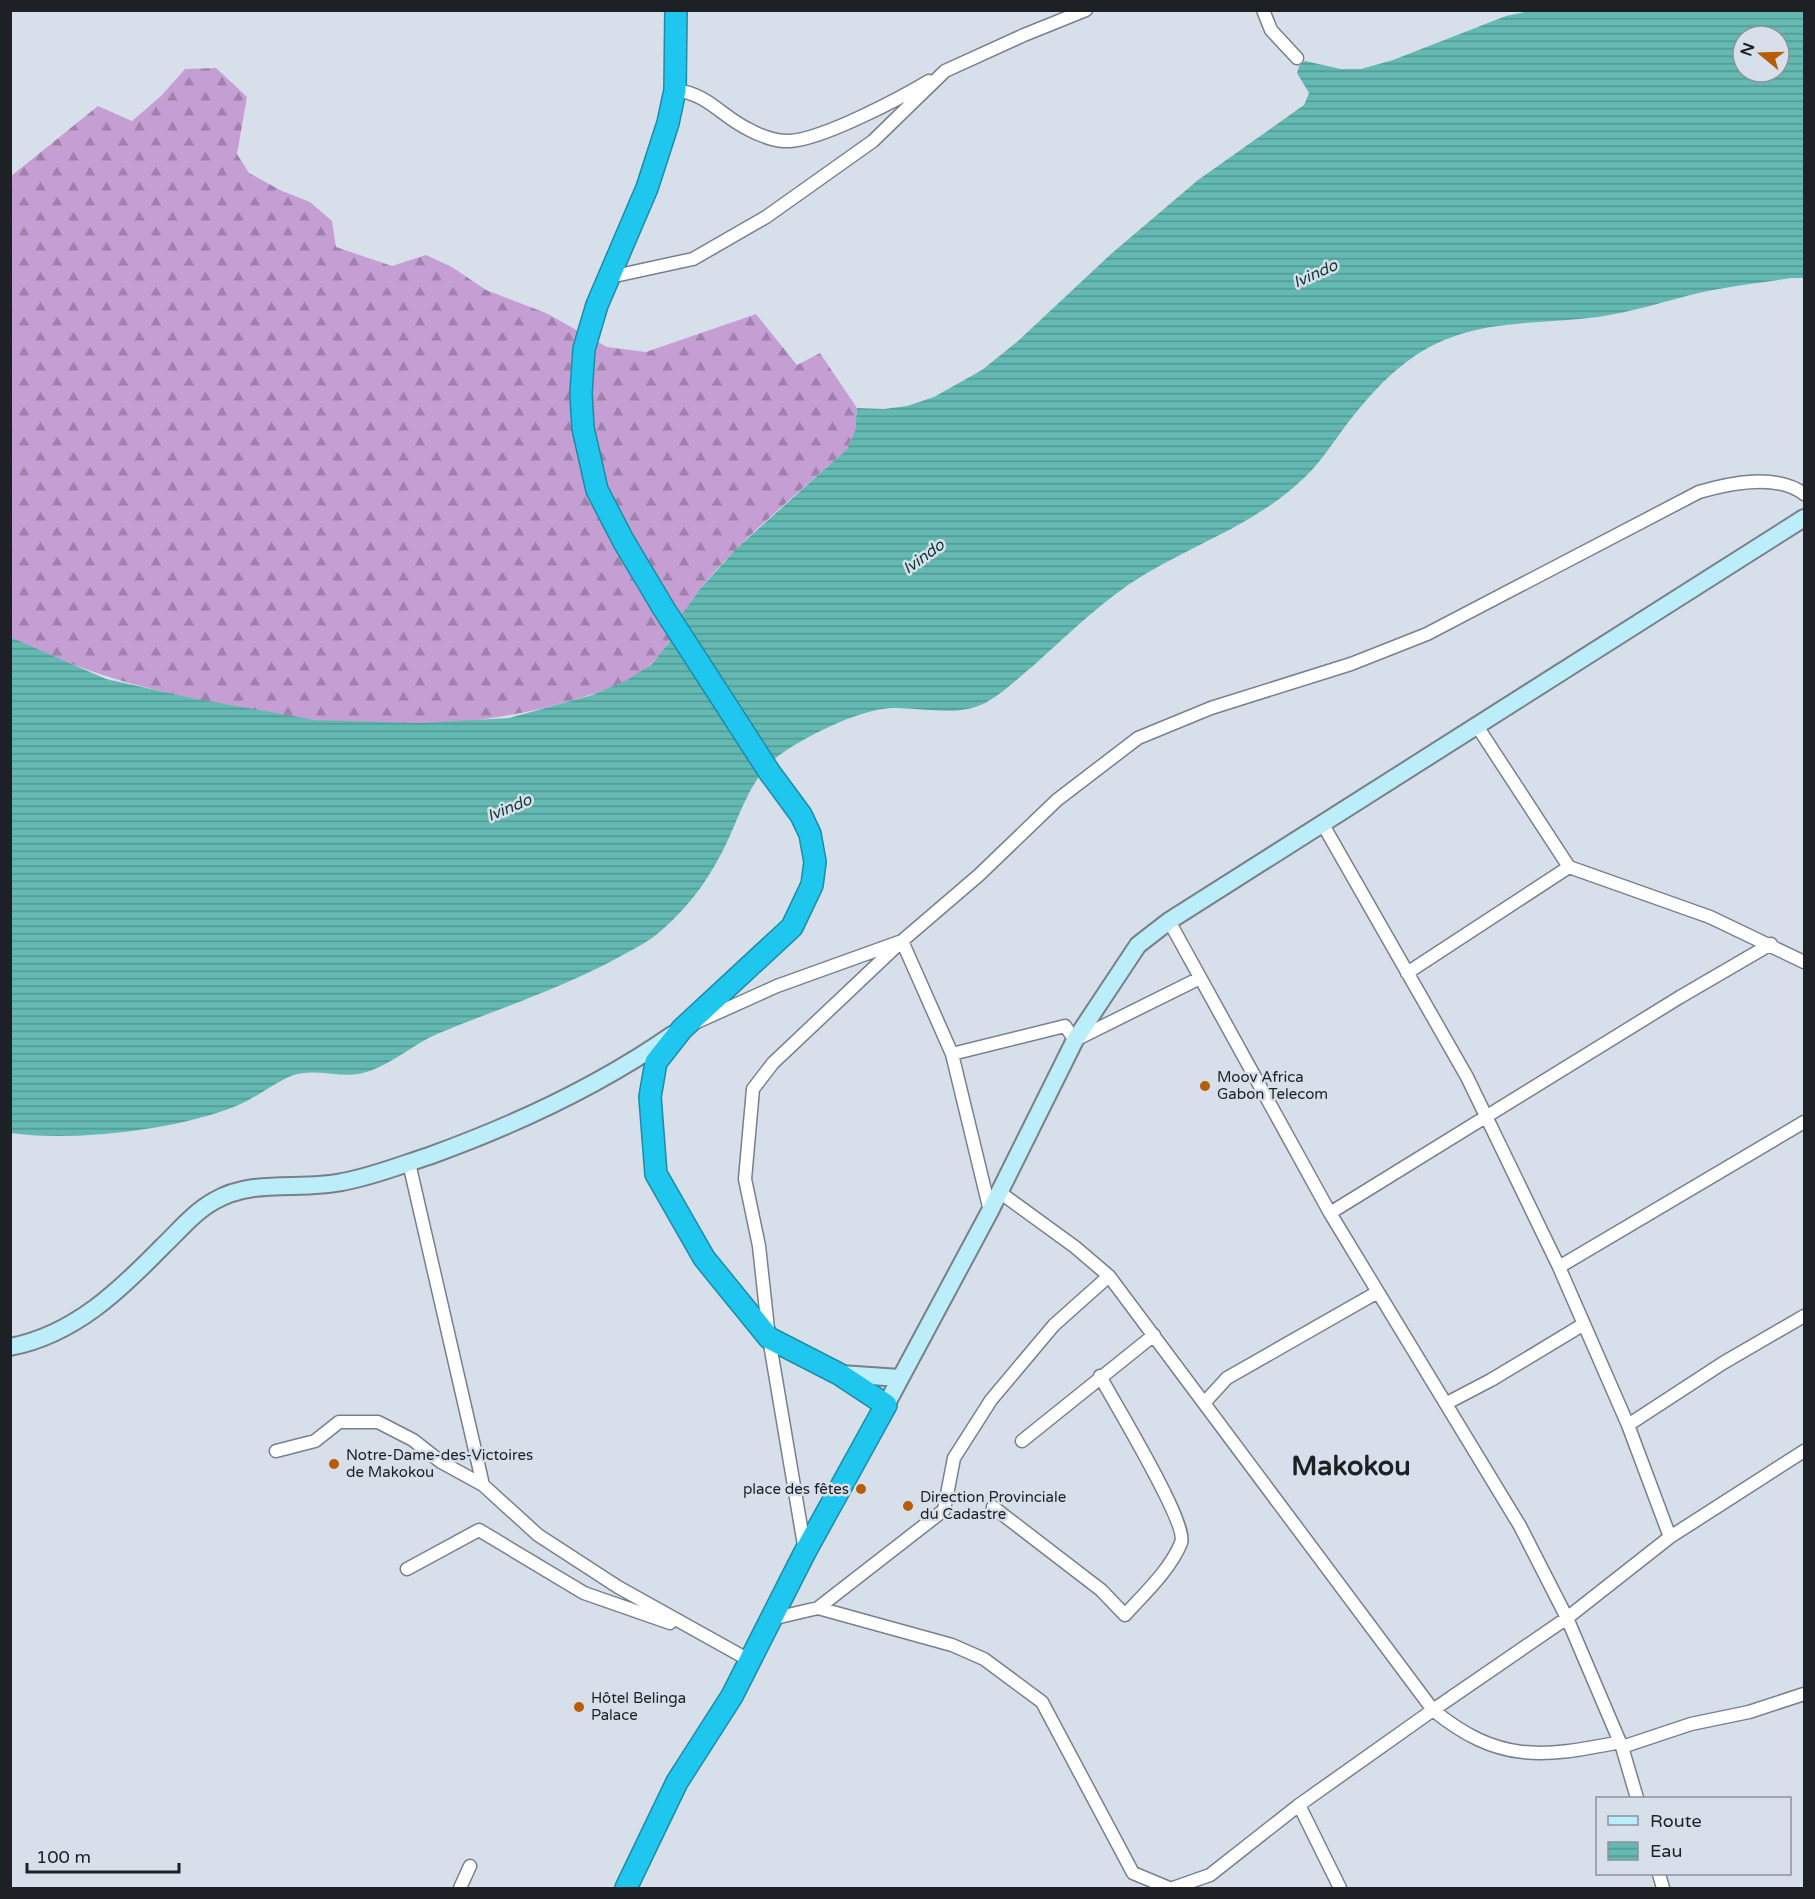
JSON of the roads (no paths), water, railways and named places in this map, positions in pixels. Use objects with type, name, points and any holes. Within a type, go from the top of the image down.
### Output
[{"type":"highway","points":[[626,1888],[677,1782],[732,1696],[805,1552],[886,1405],[839,1374],[769,1338],[704,1258],[656,1174],[650,1097],[656,1062],[682,1029],[792,927],[812,885],[815,862],[810,834],[801,815],[770,773],[664,609],[597,489],[583,428],[581,393],[584,349],[597,305],[655,166],[675,90],[676,10]]},
{"type":"street","points":[[675,90],[689,92],[708,100],[745,128],[766,137],[789,141],[831,130],[1059,15],[1086,10]]},
{"type":"street","points":[[1263,10],[1271,30],[1297,58]]},
{"type":"street","points":[[610,277],[693,259],[766,217],[873,141],[945,71]]},
{"type":"street","points":[[805,1552],[769,1338],[759,1246],[746,1179],[753,1089],[773,1063],[902,941],[979,875],[1057,800],[1138,738],[1211,708],[1351,664],[1427,634],[1699,492],[1727,484],[1763,480],[1804,494]]},
{"type":"street","points":[[886,1405],[990,1211],[998,1191],[1076,1040],[1138,945],[1169,921],[1804,518]]},
{"type":"street","points":[[1477,726],[1569,867],[1710,917],[1771,944],[1804,962]]},
{"type":"street","points":[[1322,823],[1467,1077],[1559,1267],[1628,1425],[1670,1537]]},
{"type":"street","points":[[1407,973],[1569,867]]},
{"type":"street","points":[[1169,921],[1198,978],[1376,1293],[1447,1402],[1520,1526],[1568,1618],[1621,1744],[1637,1797]]},
{"type":"street","points":[[10,1347],[40,1339],[84,1318],[120,1289],[191,1218],[211,1202],[231,1192],[296,1184],[341,1183],[409,1163],[462,1144],[586,1090],[682,1029],[777,986],[902,941]]},
{"type":"street","points":[[902,941],[952,1054],[990,1211]]},
{"type":"street","points":[[1330,1213],[1771,944]]},
{"type":"street","points":[[1076,1040],[1198,978]]},
{"type":"street","points":[[952,1054],[1065,1026],[1076,1040]]},
{"type":"street","points":[[1559,1267],[1804,1122]]},
{"type":"street","points":[[409,1163],[483,1485]]},
{"type":"street","points":[[998,1191],[1075,1247],[1109,1276],[1433,1710],[1454,1727],[1497,1748],[1536,1754],[1621,1744],[1691,1724],[1749,1712],[1804,1694]]},
{"type":"street","points":[[771,1619],[818,1608],[944,1510],[954,1458],[991,1400],[1054,1325],[1109,1276]]},
{"type":"street","points":[[1205,1402],[1227,1378],[1376,1293]]},
{"type":"street","points":[[1628,1425],[1723,1363],[1804,1316]]},
{"type":"street","points":[[1447,1402],[1491,1380],[1584,1324]]},
{"type":"street","points":[[1022,1441],[1100,1376],[1154,1335]]},
{"type":"street","points":[[839,1374],[900,1378]]},
{"type":"street","points":[[993,1507],[1101,1590],[1125,1616],[1155,1582],[1182,1542],[1181,1532],[1172,1506],[1100,1376]]},
{"type":"street","points":[[276,1451],[315,1441],[339,1422],[378,1422],[413,1440],[441,1462],[483,1485],[538,1534],[618,1587],[749,1660]]},
{"type":"street","points":[[818,1608],[952,1645],[984,1659],[1042,1702],[1133,1873],[1171,1888],[1210,1875],[1299,1805],[1568,1618],[1670,1537],[1804,1451]]},
{"type":"street","points":[[406,1569],[479,1530],[584,1593],[699,1633]]},
{"type":"street","points":[[1299,1805],[1340,1888]]},
{"type":"street","points":[[460,1888],[470,1866]]},
{"type":"water","name":"Ivindo","points":[[1529,11],[1804,11],[1804,278],[1733,286],[1611,315],[1489,327],[1447,339],[1426,349],[1404,363],[1375,390],[1318,464],[1285,494],[1242,523],[1150,571],[1115,594],[1033,666],[990,700],[961,710],[891,708],[863,714],[816,733],[777,757],[758,778],[714,866],[702,886],[687,904],[651,939],[589,972],[437,1034],[382,1066],[363,1073],[345,1075],[309,1073],[291,1076],[236,1106],[185,1122],[94,1135],[11,1133],[10,637],[106,679],[192,698],[315,720],[420,723],[509,718],[592,695],[627,680],[652,664],[671,640],[680,617],[700,589],[736,549],[847,449],[855,431],[857,408],[884,409],[907,406],[934,397],[982,370],[1018,341],[1111,254],[1198,180],[1304,105],[1309,93],[1297,73],[1299,66],[1305,61],[1341,69],[1361,69],[1393,60],[1506,16]]},
{"type":"place","name":"Moov Africa Gabon Telecom","points":[[1205,1086]]},
{"type":"place","name":"Notre-Dame-des-Victoires de Makokou","points":[[334,1464]]},
{"type":"place","name":"place des fêtes","points":[[861,1489]]},
{"type":"place","name":"Direction Provinciale du Cadastre","points":[[908,1506]]},
{"type":"place","name":"Hôtel Belinga Palace","points":[[579,1707]]},
{"type":"district","name":"Makokou","points":[[1351,1466]]}]
